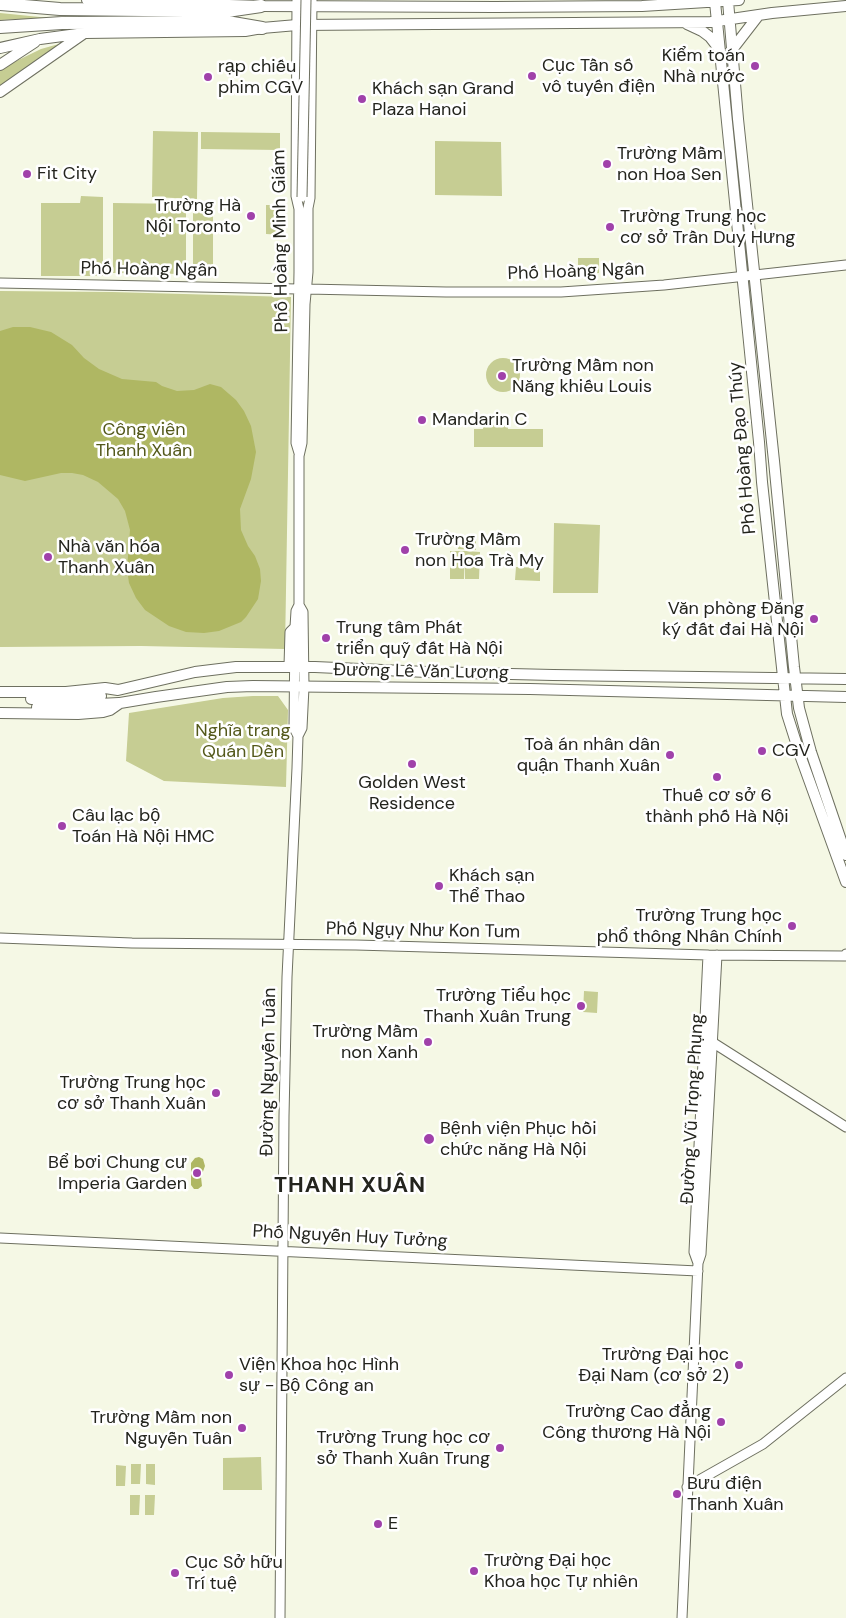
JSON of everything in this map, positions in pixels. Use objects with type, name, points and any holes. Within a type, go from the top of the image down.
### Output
[{"type":"highway","points":[[0,4],[60,9],[227,11],[260,6]]},
{"type":"highway","points":[[0,27],[62,23],[228,22],[262,28]]},
{"type":"main road","points":[[87,0],[112,3],[260,6],[305,2],[427,6],[626,6],[734,1]]},
{"type":"main road","name":"Phố Hoàng Đạo Thúy","points":[[734,1],[729,20],[731,51],[795,678],[799,708],[843,855],[846,882]]},
{"type":"main road","name":"Phố Hoàng Đạo Thúy","points":[[715,2],[785,696],[788,714],[800,755],[843,855]]},
{"type":"main road","points":[[427,6],[427,24]]},
{"type":"main road","points":[[0,48],[40,39],[85,33],[245,32],[262,28],[297,25],[717,22],[846,6]]},
{"type":"main road","points":[[731,51],[758,16]]},
{"type":"main road","points":[[684,22],[702,30],[720,50]]},
{"type":"main road","points":[[0,92],[85,33]]},
{"type":"main road","points":[[0,64],[40,39]]},
{"type":"main road","name":"Đường Lê Văn Lương","points":[[0,692],[66,692],[104,688],[118,690],[218,668],[297,663],[554,675],[846,679]]},
{"type":"main road","name":"Đường Lê Văn Lương","points":[[0,713],[91,713],[110,710],[120,703],[227,687],[530,689],[846,698]]},
{"type":"main road","points":[[0,698],[85,698],[109,694],[118,690]]},
{"type":"main road","points":[[0,706],[47,707],[120,703]]},
{"type":"main road","points":[[800,755],[811,752]]},
{"type":"street","name":"Phố Hoàng Minh Giám","points":[[297,663],[290,632],[295,627],[296,611],[299,605],[299,456],[296,443],[303,208],[296,196],[296,52],[297,25],[305,2]]},
{"type":"street","name":"Phố Hoàng Minh Giám","points":[[303,208],[310,198],[311,26],[305,2]]},
{"type":"street","points":[[303,208],[305,2]]},
{"type":"street","points":[[296,52],[301,46],[304,46],[310,55]]},
{"type":"street","name":"Phố Hoàng Ngân","points":[[0,283],[446,292],[561,292],[664,285],[846,265]]},
{"type":"street","name":"Phố Hoàng Minh Giám","points":[[297,663],[303,612],[299,605]]},
{"type":"street","name":"Đường Nguyễn Tuân","points":[[280,1618],[284,1116],[298,736],[302,728],[297,663]]},
{"type":"street","name":"Phố Ngụy Như Kon Tum","points":[[0,938],[132,943],[289,944],[713,955],[845,955]]},
{"type":"street","name":"Đường Vũ Trọng Phụng","points":[[682,1618],[698,1267],[701,1254],[712,1042],[713,955]]},
{"type":"street","name":"Đường Vũ Trọng Phụng","points":[[698,1267],[694,1252],[713,955]]},
{"type":"street","points":[[712,1042],[846,1127]]},
{"type":"street","name":"Phố Nguyễn Huy Tưởng","points":[[0,1238],[454,1259],[698,1267]]},
{"type":"street","points":[[687,1487],[763,1444],[846,1378]]},
{"type":"green space","points":[[0,13],[50,18],[0,20]]},
{"type":"green space","points":[[66,42],[0,90],[0,69],[41,49]]},
{"type":"green space","points":[[153,131],[198,132],[197,199],[152,197]]},
{"type":"green space","points":[[201,132],[280,133],[280,150],[201,149]]},
{"type":"green space","points":[[435,141],[501,142],[502,196],[435,195]]},
{"type":"green space","points":[[81,196],[103,197],[103,276],[41,276],[41,203],[80,203]]},
{"type":"green space","points":[[113,203],[186,204],[186,274],[113,273]]},
{"type":"green space","points":[[193,205],[213,206],[213,273],[193,273]]},
{"type":"green space","points":[[266,205],[283,205],[283,235],[266,234]]},
{"type":"green space","points":[[578,258],[599,258],[599,273],[578,273]]},
{"type":"green space","name":"Công viên Thanh Xuân","points":[[0,291],[291,297],[285,649],[141,646],[0,647]]},
{"type":"green space","points":[[503,358],[515,363],[520,375],[515,387],[503,392],[491,387],[486,375],[491,363]]},
{"type":"green space","points":[[483,425],[508,425],[508,429],[543,429],[543,447],[474,447],[474,429],[483,429]]},
{"type":"green space","points":[[554,523],[600,525],[598,593],[553,593]]},
{"type":"green space","points":[[459,540],[476,541],[476,550],[458,549]]},
{"type":"green space","points":[[450,551],[465,551],[464,579],[450,579]]},
{"type":"green space","points":[[465,551],[480,552],[479,579],[465,579]]},
{"type":"green space","points":[[516,567],[540,568],[540,581],[515,580]]},
{"type":"green space","name":"Nghĩa trang Quán Dền","points":[[278,696],[288,710],[286,787],[164,781],[126,761],[129,713],[223,698]]},
{"type":"green space","points":[[584,991],[598,992],[597,1013],[583,1012]]},
{"type":"green space","points":[[261,1457],[262,1490],[223,1490],[223,1458]]},
{"type":"green space","points":[[131,1464],[141,1464],[140,1484],[131,1484]]},
{"type":"green space","points":[[146,1464],[155,1464],[155,1485],[146,1484]]},
{"type":"green space","points":[[116,1465],[126,1466],[125,1486],[116,1486]]},
{"type":"green space","points":[[130,1495],[140,1495],[139,1515],[130,1515]]},
{"type":"green space","points":[[145,1495],[155,1495],[154,1515],[145,1515]]},
{"type":"shaded area","points":[[13,327],[30,327],[51,332],[72,345],[84,358],[99,369],[122,379],[156,382],[177,391],[194,390],[210,384],[221,387],[236,400],[251,426],[256,452],[251,479],[240,509],[241,530],[255,556],[260,569],[261,581],[258,599],[241,622],[219,631],[204,633],[186,632],[169,626],[145,610],[136,598],[129,583],[127,569],[130,530],[125,511],[118,499],[98,482],[83,475],[72,473],[61,473],[25,481],[0,475],[0,331]]},
{"type":"shaded area","name":"Bể bơi Chung cư Imperia Garden","points":[[195,1158],[203,1159],[205,1166],[201,1177],[202,1186],[194,1189],[191,1185],[191,1163]]},
{"type":"place","name":"Kiểm toán Nhà nước","points":[[755,66]]},
{"type":"place","name":"Cục Tần số vô tuyến điện","points":[[532,76]]},
{"type":"place","name":"rạp chiếu phim CGV","points":[[208,77]]},
{"type":"place","name":"Khách sạn Grand Plaza Hanoi","points":[[362,99]]},
{"type":"place","name":"Trường Mầm non Hoa Sen","points":[[607,164]]},
{"type":"place","name":"Fit City","points":[[27,174]]},
{"type":"place","name":"Trường Hà Nội Toronto","points":[[251,216]]},
{"type":"place","name":"Trường Trung học cơ sở Trần Duy Hưng","points":[[610,227]]},
{"type":"place","name":"Trường Mầm non Năng khiếu Louis","points":[[502,376]]},
{"type":"place","name":"Mandarin C","points":[[422,420]]},
{"type":"place","name":"Trường Mầm non Hoa Trà My","points":[[405,550]]},
{"type":"place","name":"Nhà văn hóa Thanh Xuân","points":[[48,557]]},
{"type":"place","name":"Văn phòng Đăng ký đất đai Hà Nội","points":[[814,619]]},
{"type":"place","name":"Trung tâm Phát triển quỹ đất Hà Nội","points":[[326,638]]},
{"type":"place","name":"CGV","points":[[762,751]]},
{"type":"place","name":"Toà án nhân dân quận Thanh Xuân","points":[[670,755]]},
{"type":"place","name":"Golden West Residence","points":[[412,764]]},
{"type":"place","name":"Thuế cơ sở 6 thành phố Hà Nội","points":[[717,777]]},
{"type":"place","name":"Câu lạc bộ Toán Hà Nội HMC","points":[[62,826]]},
{"type":"place","name":"Khách sạn Thể Thao","points":[[439,886]]},
{"type":"place","name":"Trường Trung học phổ thông Nhân Chính","points":[[792,926]]},
{"type":"place","name":"Trường Tiểu học Thanh Xuân Trung","points":[[581,1006]]},
{"type":"place","name":"Trường Mầm non Xanh","points":[[428,1042]]},
{"type":"place","name":"Trường Trung học cơ sở Thanh Xuân","points":[[216,1093]]},
{"type":"place","name":"Bệnh viện Phục hồi chức năng Hà Nội","points":[[429,1139]]},
{"type":"place","name":"Bể bơi Chung cư Imperia Garden","points":[[197,1173]]},
{"type":"place","name":"Trường Đại học Đại Nam (cơ sở 2)","points":[[739,1365]]},
{"type":"place","name":"Viện Khoa học Hình sự - Bộ Công an","points":[[229,1375]]},
{"type":"place","name":"Trường Cao đẳng Công thương Hà Nội","points":[[721,1422]]},
{"type":"place","name":"Trường Mầm non Nguyễn Tuân","points":[[242,1428]]},
{"type":"place","name":"Trường Trung học cơ sở Thanh Xuân Trung","points":[[500,1448]]},
{"type":"place","name":"Bưu điện Thanh Xuân","points":[[677,1494]]},
{"type":"place","name":"E","points":[[378,1524]]},
{"type":"place","name":"Trường Đại học Khoa học Tự nhiên","points":[[474,1571]]},
{"type":"place","name":"Cục Sở hữu Trí tuệ","points":[[175,1573]]},
{"type":"district","name":"THANH XUÂN","points":[[350,1186]]}]
